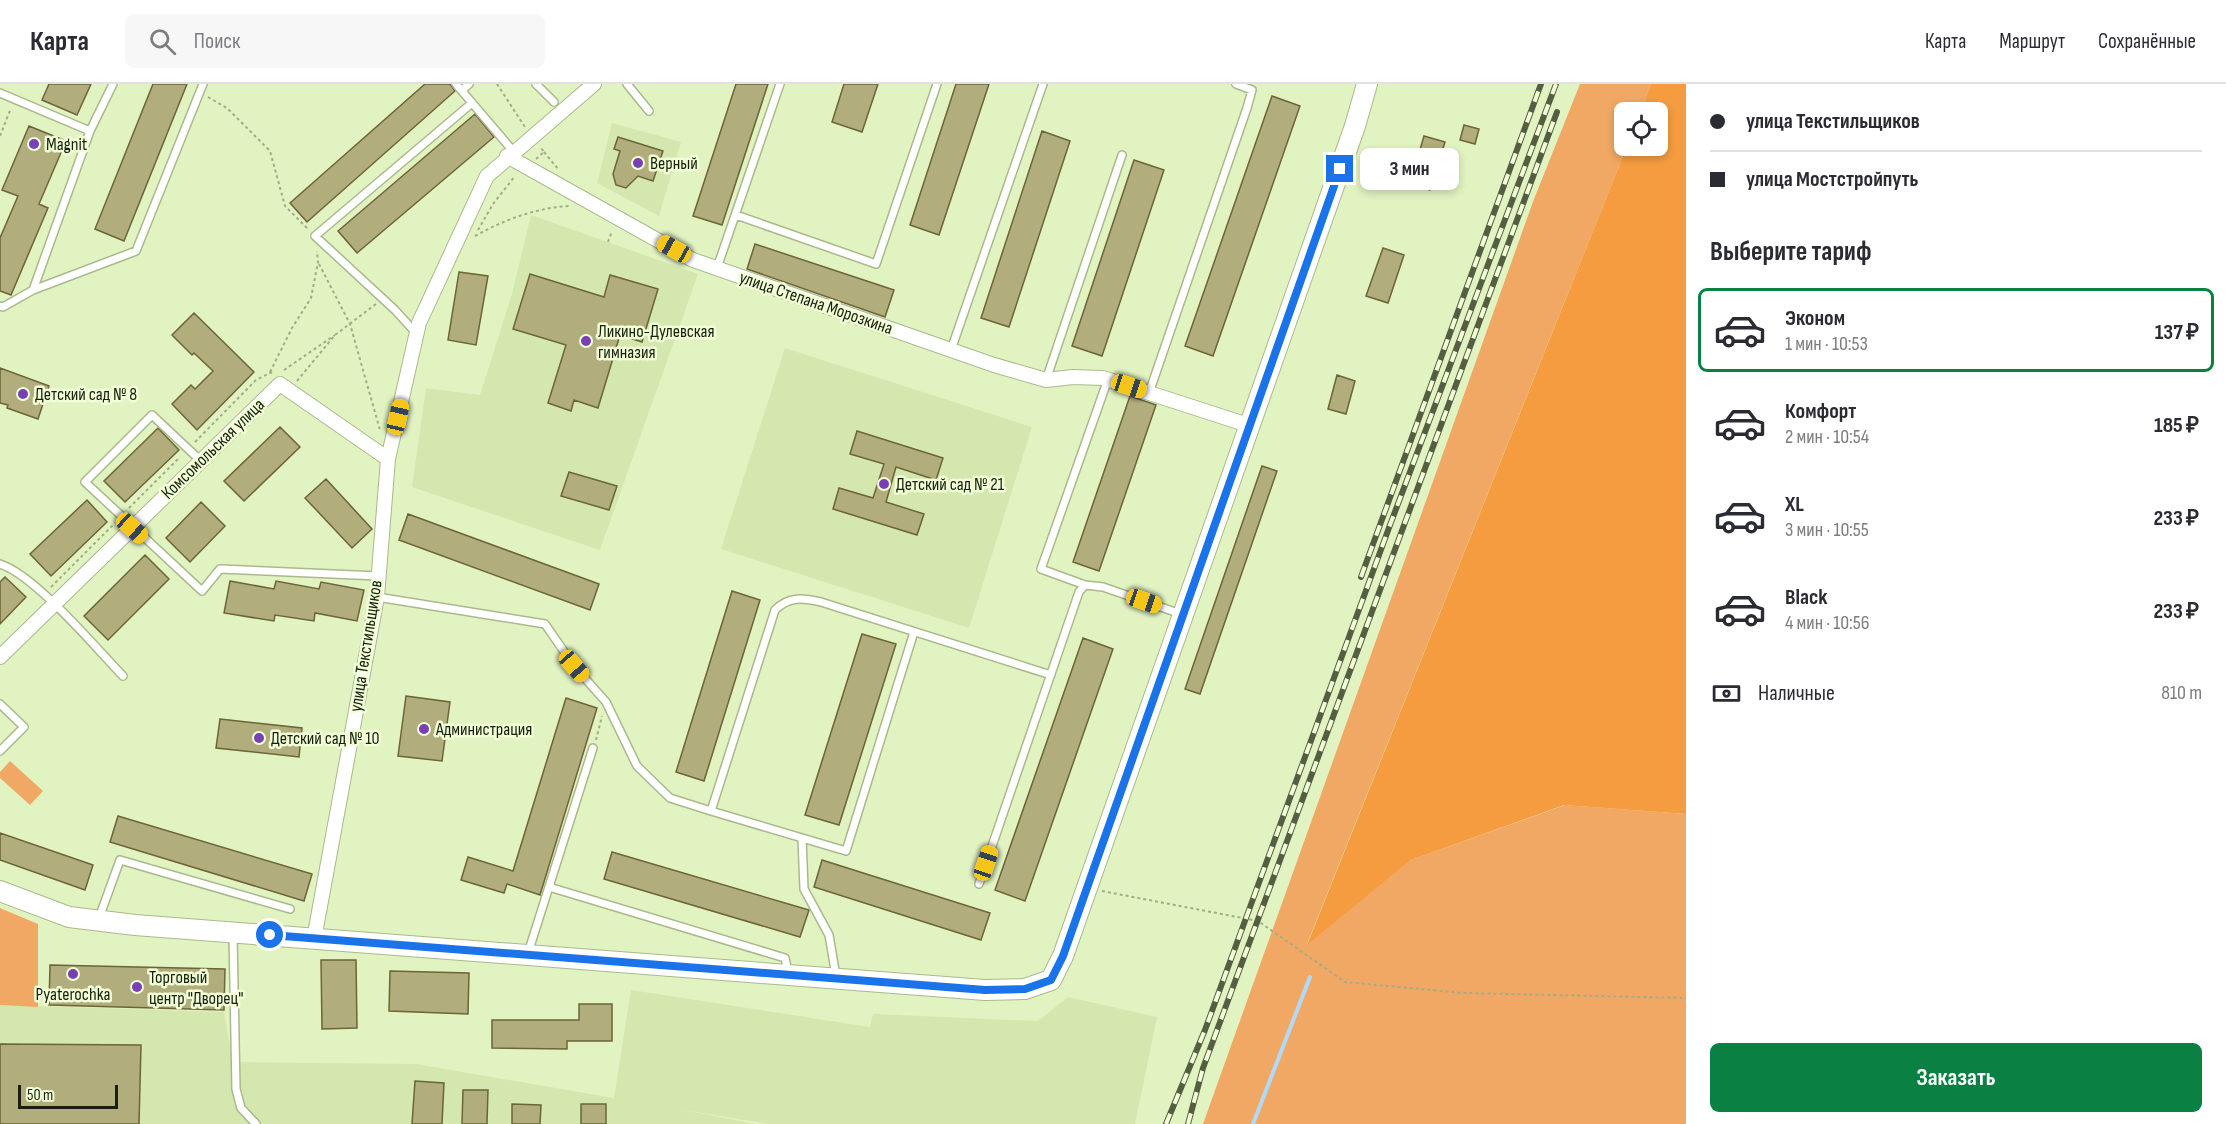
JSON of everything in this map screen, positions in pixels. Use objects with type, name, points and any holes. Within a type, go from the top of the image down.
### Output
[{"type":"street","points":[[510,154],[594,84]]},
{"type":"street","points":[[0,891],[69,917],[314,939],[985,990],[1025,989],[1051,980],[1063,956],[1251,426],[1351,137],[1367,84]]},
{"type":"street","name":"улица Степана Морозкина","points":[[510,154],[693,260],[951,350],[1046,380],[1073,377],[1108,380],[1251,426]]},
{"type":"street","name":"улица Текстильщиков","points":[[314,939],[377,597],[388,459],[419,323],[487,176],[510,154]]},
{"type":"street","points":[[285,387],[388,459]]},
{"type":"street","name":"Комсомольская улица","points":[[0,657],[201,461],[285,387]]},
{"type":"lane","points":[[33,290],[90,131],[112,84]]},
{"type":"lane","points":[[0,306],[3,307],[33,290],[136,251],[203,84]]},
{"type":"lane","points":[[456,84],[510,154]]},
{"type":"lane","points":[[462,90],[469,84]]},
{"type":"lane","points":[[536,84],[554,102]]},
{"type":"lane","points":[[627,84],[649,111]]},
{"type":"lane","points":[[717,268],[780,84]]},
{"type":"lane","points":[[736,215],[876,264],[937,84]]},
{"type":"lane","points":[[951,350],[1043,84]]},
{"type":"lane","points":[[1149,393],[1250,99],[1252,90],[1236,84]]},
{"type":"lane","points":[[0,93],[90,131]]},
{"type":"lane","points":[[417,334],[383,298],[315,236],[472,103]]},
{"type":"lane","points":[[1046,380],[1122,155]]},
{"type":"lane","points":[[1108,380],[1041,569],[1085,585],[1103,586],[1184,615]]},
{"type":"lane","points":[[201,461],[152,415],[85,482],[202,591],[220,569],[378,576]]},
{"type":"lane","points":[[0,564],[11,567],[54,604],[123,676]]},
{"type":"lane","points":[[979,884],[1079,592],[1085,585]]},
{"type":"lane","points":[[377,597],[545,624],[574,666],[606,702],[637,766],[670,798],[842,851],[848,848],[914,632]]},
{"type":"lane","points":[[711,811],[775,610],[783,602],[805,598],[1051,675]]},
{"type":"lane","points":[[0,704],[24,727],[0,752]]},
{"type":"lane","points":[[527,955],[593,748]]},
{"type":"lane","points":[[802,838],[804,890],[829,935],[836,978]]},
{"type":"lane","points":[[98,920],[120,860],[290,909]]},
{"type":"lane","points":[[549,887],[784,958],[789,975]]},
{"type":"lane","points":[[233,932],[236,1089],[241,1108],[255,1124]]},
{"type":"path","points":[[200,93],[227,108],[270,151],[285,206],[315,236],[318,262],[311,298],[292,328],[270,372]]},
{"type":"path","points":[[0,136],[15,99]]},
{"type":"path","points":[[517,173],[493,204],[474,236],[533,211],[558,206],[578,206]]},
{"type":"path","points":[[318,262],[350,324],[388,459]]},
{"type":"path","points":[[43,594],[256,380],[270,372],[284,370],[383,298]]},
{"type":"path","points":[[270,372],[285,387],[335,335]]},
{"type":"path","points":[[593,748],[606,702]]},
{"type":"path","points":[[1087,888],[1258,921],[1345,982],[1464,993],[1686,998]]},
{"type":"shaded area","points":[[1580,84],[1651,84],[1644,102],[1614,102],[1614,156],[1623,156],[1307,944],[1411,860],[1565,805],[1686,814],[1686,1124],[1203,1124],[1534,199]]},
{"type":"shaded area","points":[[1651,84],[1686,84],[1686,814],[1564,805],[1411,860],[1307,945],[1623,156],[1668,156],[1668,102],[1644,102]]},
{"type":"shaded area","points":[[612,123],[681,142],[659,216],[597,183]]},
{"type":"shaded area","name":"Ликино-Дулевская гимназия","points":[[531,215],[698,274],[600,550],[412,487],[426,388],[480,395],[512,294]]},
{"type":"shaded area","points":[[785,348],[1032,427],[969,628],[721,549]]},
{"type":"shaded area","points":[[10,761],[43,791],[30,805],[0,778],[0,772]]},
{"type":"shaded area","points":[[0,908],[38,924],[38,1007],[0,1005]]},
{"type":"shaded area","points":[[631,990],[870,1027],[873,1014],[1038,1021],[1068,997],[1157,1017],[1135,1124],[768,1124],[678,1109],[756,1124],[0,1124],[0,1005],[224,1012],[233,1062],[416,1064],[614,1098]]},
{"type":"building","points":[[49,84],[91,84],[77,115],[42,100]]},
{"type":"building","points":[[153,84],[187,84],[124,241],[95,229]]},
{"type":"building","points":[[425,84],[450,84],[455,91],[307,222],[290,203]]},
{"type":"building","points":[[736,84],[768,84],[722,225],[693,216]]},
{"type":"building","points":[[844,84],[878,84],[862,132],[832,122]]},
{"type":"building","points":[[956,84],[989,84],[939,235],[910,225]]},
{"type":"building","points":[[1272,96],[1300,106],[1213,356],[1185,346]]},
{"type":"building","points":[[475,114],[494,137],[357,253],[338,231]]},
{"type":"building","points":[[1464,125],[1479,129],[1475,144],[1460,140]]},
{"type":"building","points":[[29,126],[66,141],[39,204],[48,208],[11,295],[0,291],[0,238],[18,196],[2,190]]},
{"type":"building","points":[[1042,131],[1070,141],[1009,327],[981,318]]},
{"type":"building","points":[[1424,136],[1445,142],[1430,190],[1410,184]]},
{"type":"building","name":"Верный","points":[[618,137],[663,151],[653,181],[638,176],[626,188],[616,185],[613,174],[620,151],[614,149]]},
{"type":"building","points":[[1134,160],[1164,170],[1102,356],[1072,346]]},
{"type":"building","points":[[755,244],[894,290],[885,317],[747,269]]},
{"type":"building","points":[[1383,248],[1404,255],[1388,303],[1366,296]]},
{"type":"building","points":[[459,272],[488,276],[476,345],[448,340]]},
{"type":"building","points":[[530,274],[604,297],[610,275],[658,289],[642,342],[620,335],[598,408],[574,400],[571,411],[548,403],[566,345],[513,329]]},
{"type":"building","points":[[194,313],[254,372],[197,430],[172,404],[191,385],[195,389],[213,371],[194,353],[192,355],[172,335]]},
{"type":"building","name":"Детский сад № 8","points":[[0,368],[49,386],[38,419],[7,408],[8,405],[0,403]]},
{"type":"building","points":[[1337,375],[1355,381],[1346,414],[1328,409]]},
{"type":"building","points":[[1130,396],[1156,405],[1099,571],[1073,562]]},
{"type":"building","points":[[280,427],[300,447],[244,501],[224,481]]},
{"type":"building","points":[[158,428],[179,450],[125,502],[104,481]]},
{"type":"building","name":"Детский сад № 21","points":[[857,431],[943,458],[936,480],[896,467],[886,502],[924,514],[917,535],[833,509],[839,488],[873,498],[884,464],[850,454]]},
{"type":"building","points":[[1262,466],[1277,471],[1200,694],[1185,689]]},
{"type":"building","points":[[569,472],[617,486],[609,510],[561,496]]},
{"type":"building","points":[[326,479],[372,529],[352,548],[305,498]]},
{"type":"building","points":[[87,500],[107,522],[51,576],[30,554]]},
{"type":"building","points":[[201,502],[225,526],[190,562],[166,538]]},
{"type":"building","points":[[408,514],[599,584],[590,610],[399,540]]},
{"type":"building","points":[[145,555],[169,579],[108,640],[84,616]]},
{"type":"building","points":[[5,577],[26,597],[0,624],[0,582]]},
{"type":"building","points":[[230,581],[274,589],[276,581],[319,589],[321,582],[364,590],[357,621],[315,613],[314,621],[275,615],[274,621],[224,613]]},
{"type":"building","points":[[732,591],[760,600],[704,781],[676,772]]},
{"type":"building","points":[[862,634],[896,644],[839,825],[805,815]]},
{"type":"building","points":[[1083,638],[1113,649],[1025,901],[995,890]]},
{"type":"building","name":"Администрация","points":[[406,696],[450,702],[442,761],[398,756]]},
{"type":"building","points":[[566,698],[597,708],[540,895],[507,884],[504,893],[461,880],[468,857],[513,871]]},
{"type":"building","name":"Детский сад № 10","points":[[220,719],[302,728],[299,757],[216,748]]},
{"type":"building","points":[[118,816],[312,874],[304,901],[110,842]]},
{"type":"building","points":[[0,833],[93,865],[85,890],[0,860]]},
{"type":"building","points":[[612,852],[809,910],[800,937],[604,879]]},
{"type":"building","points":[[822,860],[990,913],[981,940],[814,887]]},
{"type":"building","points":[[321,960],[356,960],[357,1028],[322,1029]]},
{"type":"building","name":"Торговый центр \"Дворец\"","points":[[50,965],[225,969],[224,1010],[49,1005]]},
{"type":"building","points":[[390,971],[469,973],[468,1014],[389,1011]]},
{"type":"building","points":[[579,1004],[612,1004],[612,1041],[567,1041],[567,1049],[492,1048],[492,1020],[579,1020]]},
{"type":"building","points":[[0,1044],[141,1045],[139,1124],[0,1124]]},
{"type":"building","points":[[415,1081],[444,1083],[442,1124],[412,1124]]},
{"type":"building","points":[[463,1090],[488,1090],[487,1124],[462,1124]]},
{"type":"building","points":[[512,1104],[541,1105],[540,1124],[512,1124]]},
{"type":"building","points":[[581,1104],[606,1104],[606,1124],[581,1124]]},
{"type":"waterway","points":[[1253,1124],[1310,977]]},
{"type":"railway","points":[[1361,577],[1541,84]]},
{"type":"railway","points":[[1166,1124],[1205,1030],[1390,525],[1556,84]]},
{"type":"railway","points":[[1188,1124],[1203,1068],[1557,112]]},
{"type":"place","name":"Magnit","points":[[34,144]]},
{"type":"place","name":"Верный","points":[[638,163]]},
{"type":"place","name":"Ликино-Дулевская гимназия","points":[[586,341]]},
{"type":"place","name":"Детский сад № 8","points":[[23,394]]},
{"type":"place","name":"Детский сад № 21","points":[[884,484]]},
{"type":"place","name":"Администрация","points":[[424,729]]},
{"type":"place","name":"Детский сад № 10","points":[[259,738]]},
{"type":"place","name":"Pyaterochka","points":[[73,974]]},
{"type":"place","name":"Торговый центр \"Дворец\"","points":[[137,987]]},
{"type":"route","points":[[270,935],[985,990],[1025,989],[1051,980],[1063,956],[1340,169]]}]
